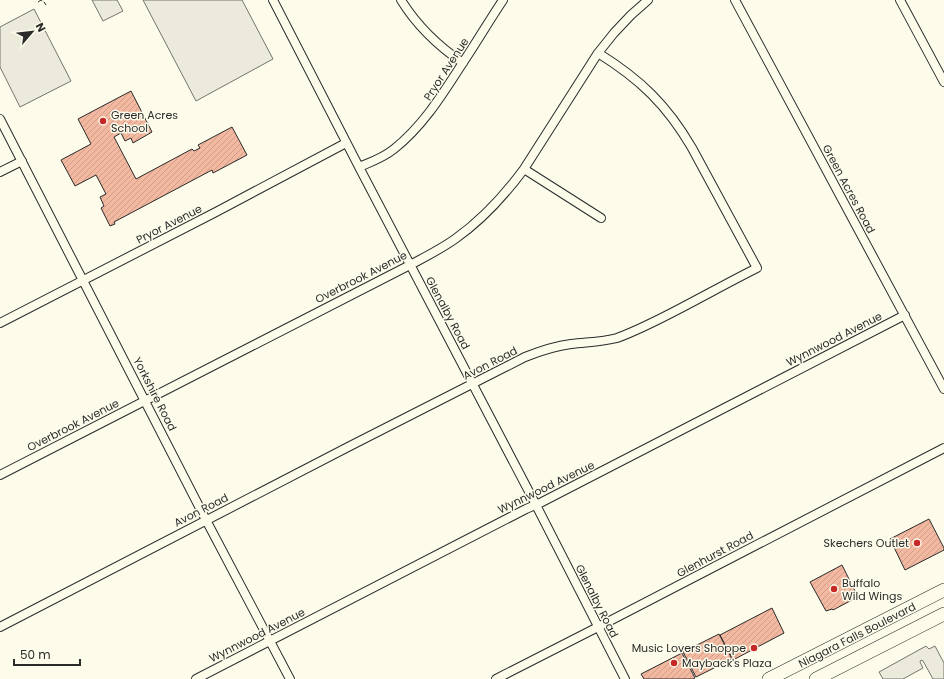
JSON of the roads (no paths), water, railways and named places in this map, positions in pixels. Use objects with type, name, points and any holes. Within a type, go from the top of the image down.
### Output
[{"type":"main road","name":"Niagara Falls Boulevard","points":[[769,679],[944,590]]},
{"type":"main road","name":"Niagara Falls Boulevard","points":[[816,679],[944,614]]},
{"type":"street","name":"Glenalby Road","points":[[273,0],[625,679]]},
{"type":"street","points":[[401,0],[416,22],[433,40],[463,63]]},
{"type":"street","name":"Pryor Avenue","points":[[359,167],[388,154],[410,135],[425,119],[438,102],[503,0]]},
{"type":"street","name":"Overbrook Avenue","points":[[0,475],[410,265],[440,248],[470,228],[502,197],[524,169],[598,53],[631,14],[648,0]]},
{"type":"street","name":"Green Acres Road","points":[[735,0],[944,389]]},
{"type":"street","points":[[900,0],[944,82]]},
{"type":"street","name":"Avon Road","points":[[0,626],[525,357],[557,346],[598,342],[630,333],[757,268],[692,148],[670,114],[637,80],[598,53]]},
{"type":"street","name":"Yorkshire Road","points":[[0,120],[206,520],[290,679]]},
{"type":"street","name":"Pryor Avenue","points":[[0,323],[223,209],[346,143]]},
{"type":"street","points":[[0,172],[22,161]]},
{"type":"street","points":[[524,169],[601,218]]},
{"type":"street","name":"Wynnwood Avenue","points":[[196,679],[519,513],[562,493],[905,315]]},
{"type":"street","name":"Glenhurst Road","points":[[496,679],[598,628],[944,448]]},
{"type":"place","name":"Green Acres School","points":[[103,121]]},
{"type":"place","name":"Skechers Outlet","points":[[917,543]]},
{"type":"place","name":"Buffalo Wild Wings","points":[[834,589]]},
{"type":"place","name":"Music Lovers Shoppe","points":[[754,648]]},
{"type":"place","name":"Mayback's Plaza","points":[[674,663]]}]
